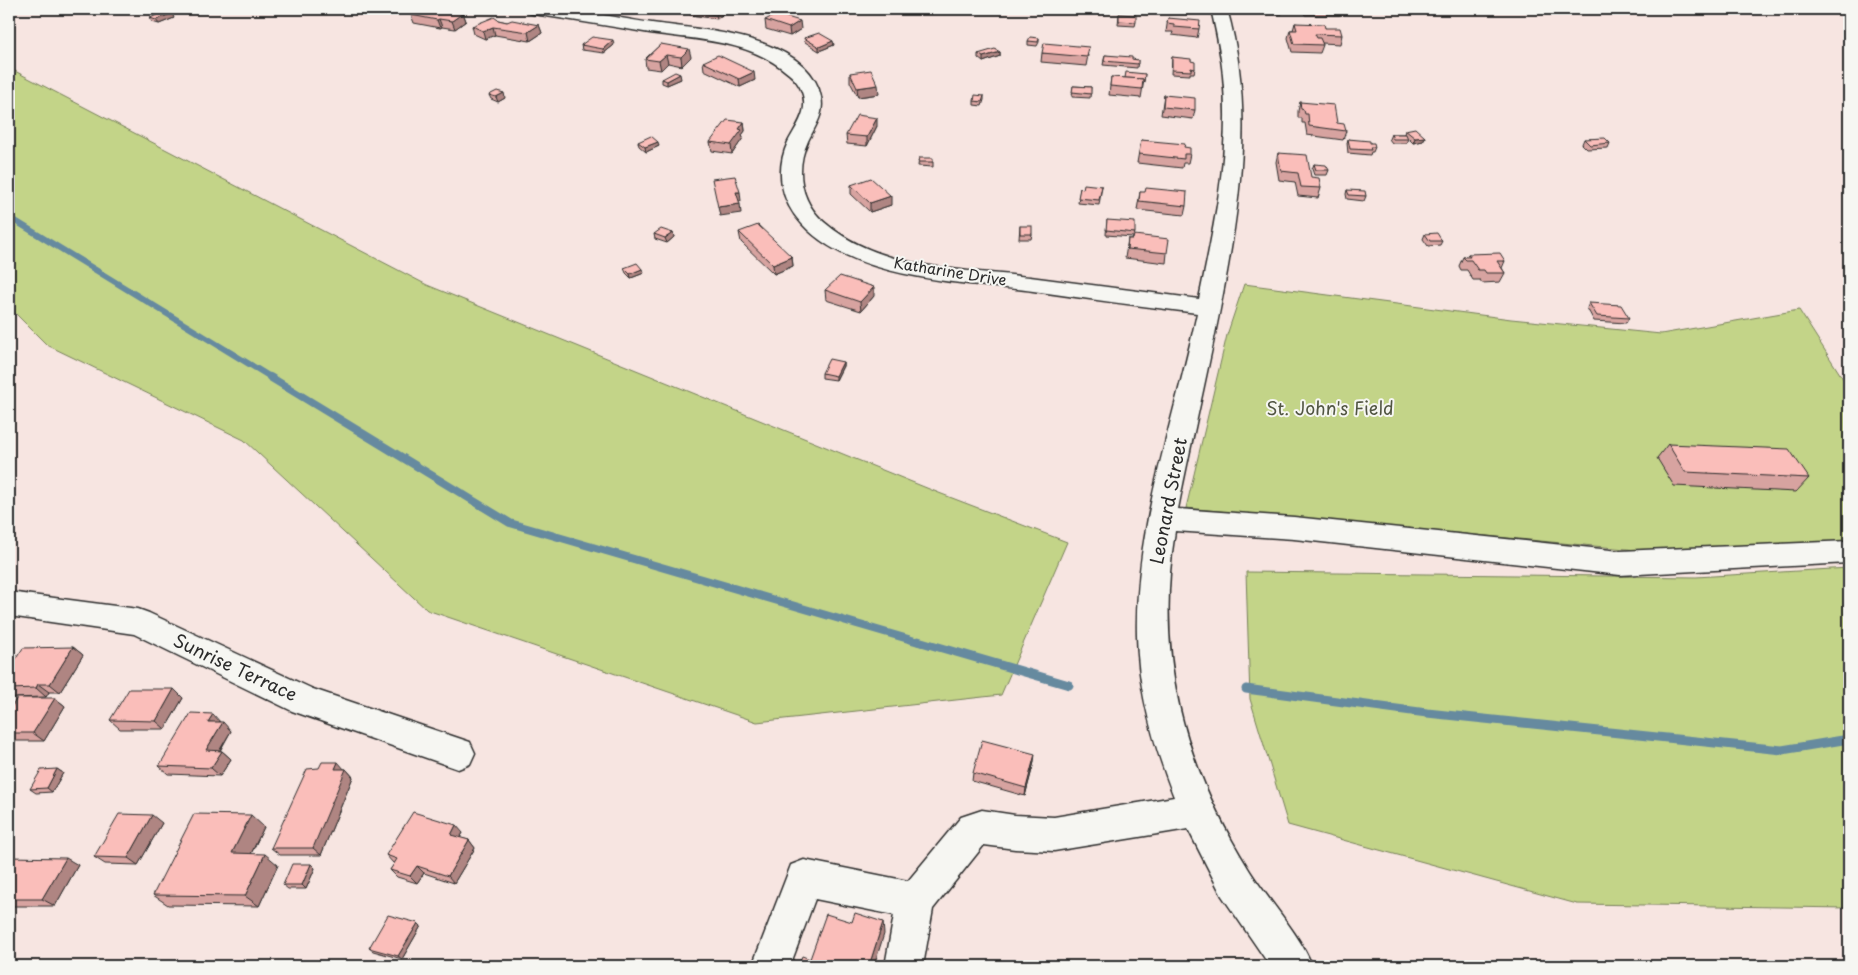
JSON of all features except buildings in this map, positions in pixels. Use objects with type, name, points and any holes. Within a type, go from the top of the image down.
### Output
[{"type":"street","name":"Katharine Drive","points":[[533,9],[729,40],[765,51],[792,66],[809,87],[813,100],[812,113],[798,142],[790,171],[790,185],[795,200],[804,214],[817,228],[855,251],[906,267],[1209,307]]},
{"type":"street","name":"Leonard Street","points":[[1219,9],[1233,68],[1234,126],[1226,222],[1200,358],[1163,519],[1156,559],[1152,603],[1154,653],[1170,733],[1198,810],[1228,871],[1293,966]]},
{"type":"street","points":[[1163,519],[1294,528],[1620,563],[1849,552]]},
{"type":"street","name":"Sunrise Terrace","points":[[9,604],[138,622],[304,701],[458,753]]},
{"type":"street","points":[[904,966],[915,901],[974,829],[982,827],[1015,832],[1054,834],[1198,810]]},
{"type":"street","points":[[771,966],[804,878],[915,901]]},
{"type":"green space","points":[[9,68],[427,285],[939,493],[1067,542],[1001,695],[757,722],[427,610],[244,440],[47,345],[9,307]]},
{"type":"green space","name":"St. John's Field","points":[[1244,284],[1511,319],[1661,334],[1799,310],[1849,388],[1849,542],[1637,550],[1186,508],[1227,335]]},
{"type":"green space","points":[[1849,568],[1849,908],[1577,904],[1288,825],[1250,699],[1246,572],[1696,577]]},
{"type":"waterway","points":[[9,217],[272,378]]},
{"type":"waterway","points":[[270,377],[510,523],[922,643]]},
{"type":"waterway","points":[[918,641],[1069,685]]},
{"type":"waterway","points":[[1246,689],[1427,713],[1782,750],[1849,739]]}]
